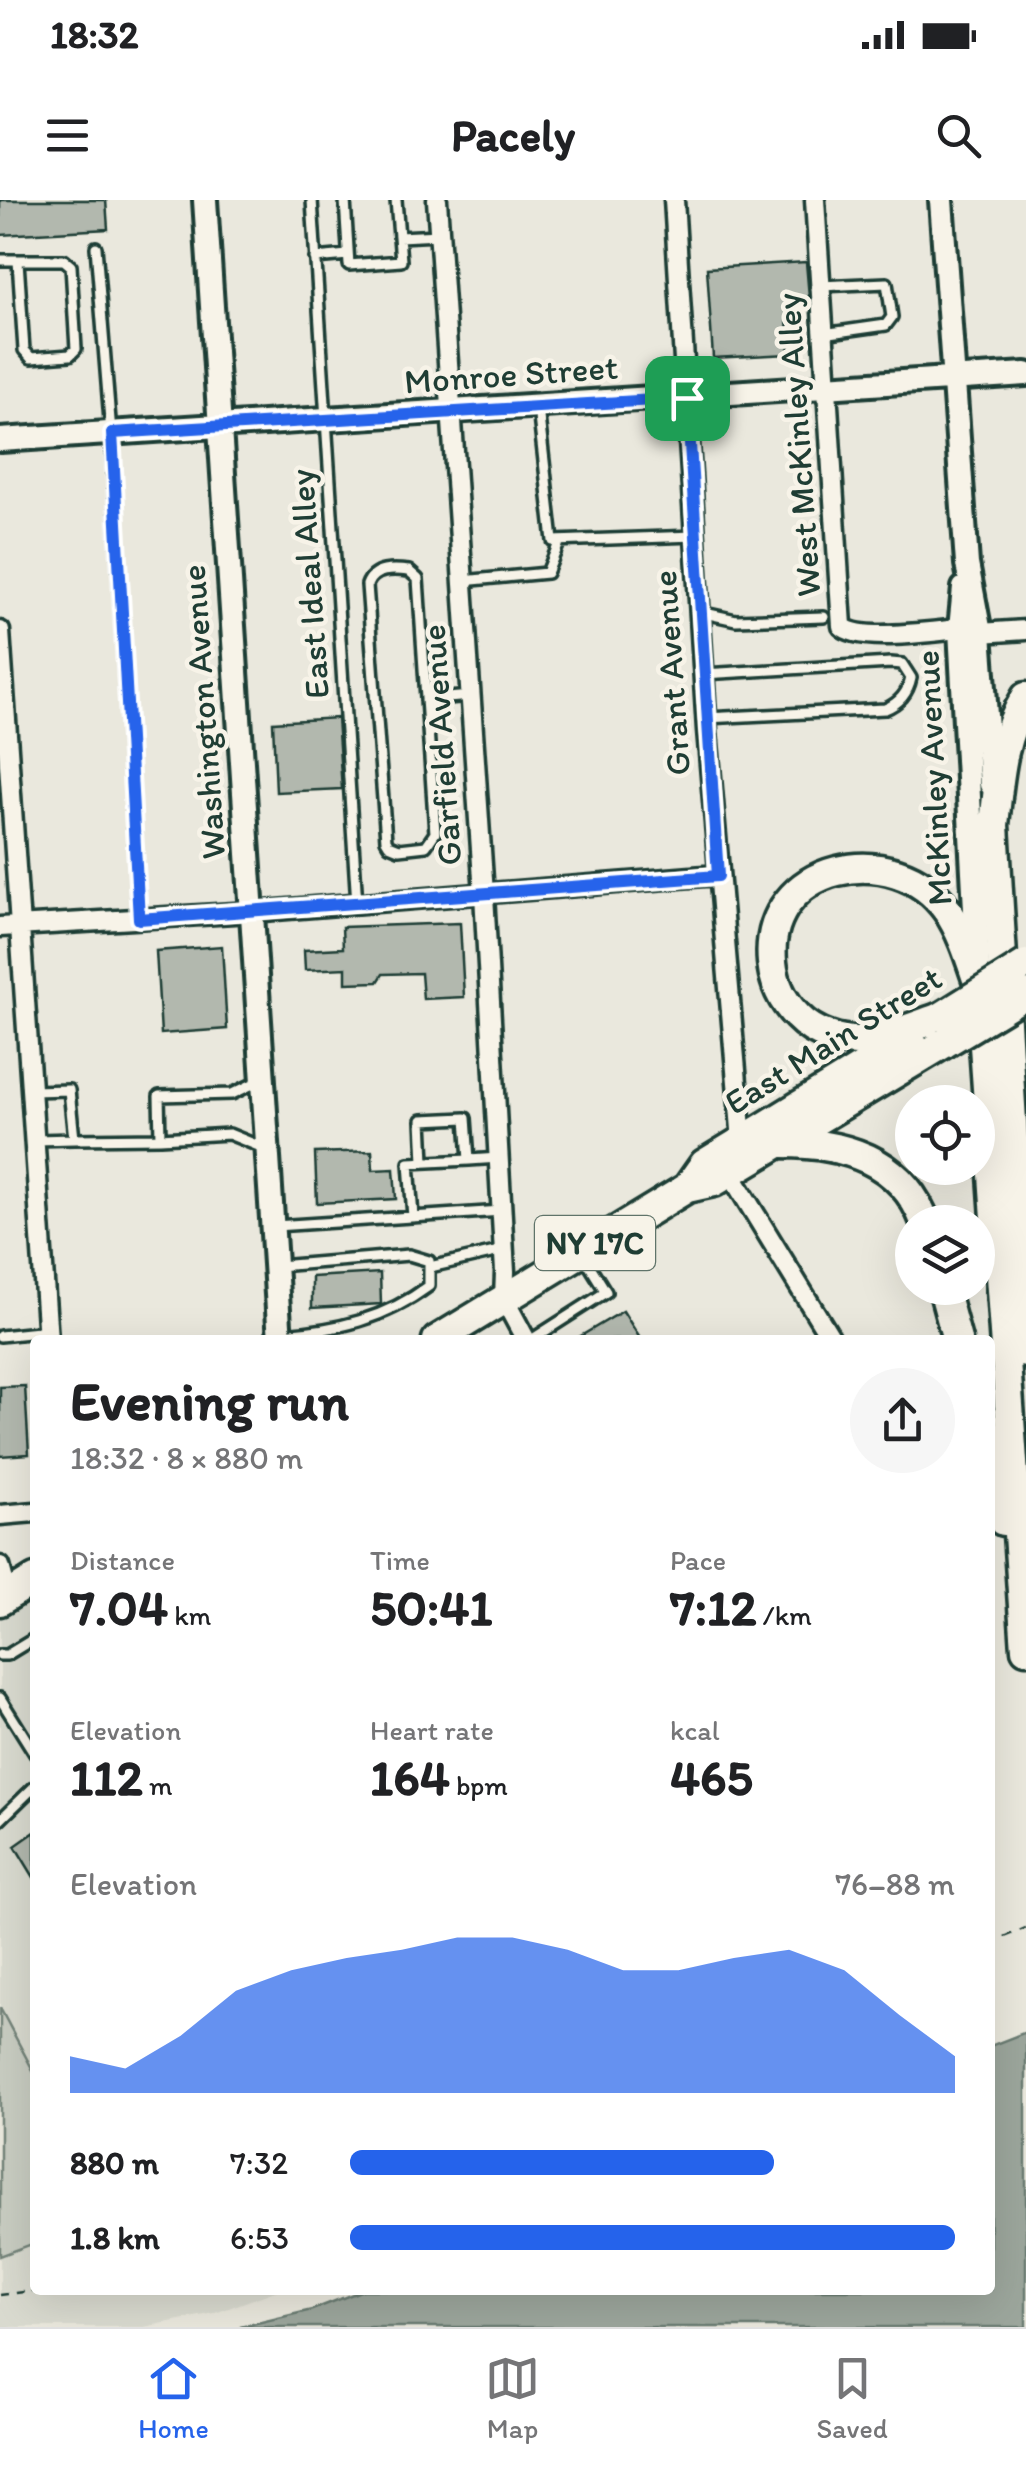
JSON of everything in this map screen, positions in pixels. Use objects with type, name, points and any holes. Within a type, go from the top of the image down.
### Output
[{"type":"main road","points":[[1026,697],[1011,721],[1004,744],[994,824],[1026,1353]]},
{"type":"main road","points":[[943,1030],[850,1040],[814,1030],[786,1004],[774,975],[773,937],[785,907],[798,891],[830,871],[869,868],[920,884],[947,910],[964,942],[980,988],[1026,1649]]},
{"type":"main road","name":"East Main Street","points":[[445,1335],[686,1188],[714,1182],[782,1142],[943,1030],[1026,964]]},
{"type":"main road","name":"East Main Street","points":[[686,1188],[704,1164],[742,1141],[943,1030],[1026,994]]},
{"type":"main road","points":[[782,1142],[819,1142],[866,1156],[893,1172],[916,1205]]},
{"type":"main road","points":[[948,1305],[956,1335]]},
{"type":"main road","points":[[995,1486],[1021,1576]]},
{"type":"main road","points":[[4,1598],[30,1583]]},
{"type":"street","name":"Washington Avenue","points":[[205,200],[280,1335]]},
{"type":"street","name":"Garfield Avenue","points":[[436,200],[484,894],[504,1299],[526,1335]]},
{"type":"street","name":"Grant Avenue","points":[[674,200],[706,718],[742,1141]]},
{"type":"street","name":"West McKinley Alley","points":[[815,200],[842,626],[851,633],[970,632]]},
{"type":"street","name":"McKinley Avenue","points":[[941,200],[967,564],[980,988]]},
{"type":"street","name":"Monroe Street","points":[[0,440],[1026,374]]},
{"type":"street","points":[[970,632],[1026,630]]},
{"type":"street","points":[[0,631],[48,1335]]},
{"type":"street","name":"McKinley Avenue","points":[[970,632],[994,824]]},
{"type":"street","points":[[0,927],[718,876]]},
{"type":"street","points":[[730,1173],[829,1335]]},
{"type":"street","points":[[0,1515],[30,1512]]},
{"type":"street","points":[[0,1566],[4,1598]]},
{"type":"lane","name":"East Ideal Alley","points":[[312,200],[358,904]]},
{"type":"lane","points":[[345,200],[349,265],[401,261],[396,200]]},
{"type":"lane","points":[[399,237],[439,235]]},
{"type":"lane","points":[[96,247],[112,433],[139,919]]},
{"type":"lane","points":[[316,258],[348,255]]},
{"type":"lane","points":[[0,260],[64,260],[71,266],[76,349],[70,356],[31,358],[24,350],[18,262]]},
{"type":"lane","points":[[820,286],[887,283],[892,317],[886,325],[823,334]]},
{"type":"lane","points":[[538,407],[550,536],[558,543],[695,536]]},
{"type":"lane","points":[[462,581],[547,573],[558,543]]},
{"type":"lane","points":[[410,571],[418,578],[426,700],[435,834],[426,846],[399,850],[386,840],[367,585],[378,572],[410,571]]},
{"type":"lane","points":[[700,612],[736,620],[824,617]]},
{"type":"lane","points":[[703,674],[892,663],[902,664],[911,678],[908,690],[894,706],[885,709],[706,718]]},
{"type":"lane","points":[[426,700],[470,696]]},
{"type":"lane","points":[[160,1138],[158,1096],[232,1094],[262,1080]]},
{"type":"lane","points":[[32,1092],[70,1090],[74,1139]]},
{"type":"lane","points":[[424,1162],[422,1120],[466,1118],[469,1160]]},
{"type":"lane","points":[[36,1140],[229,1134],[267,1150]]},
{"type":"lane","points":[[413,1217],[410,1163],[498,1158]]},
{"type":"lane","points":[[272,1226],[502,1211]]},
{"type":"lane","points":[[430,1267],[504,1250]]},
{"type":"lane","points":[[537,1335],[606,1292],[582,1252]]},
{"type":"lane","points":[[275,1266],[409,1255],[428,1261],[430,1267],[430,1286],[413,1298],[358,1324],[295,1335]]},
{"type":"lane","points":[[0,1336],[30,1335]]},
{"type":"lane","points":[[0,1654],[30,1641]]},
{"type":"lane","points":[[0,1698],[30,1746]]},
{"type":"lane","points":[[0,1820],[30,1791]]},
{"type":"path","points":[[995,1941],[1026,1928]]},
{"type":"path","points":[[0,2295],[30,2291]]},
{"type":"shaded area","points":[[30,1582],[30,2295],[264,2295],[215,2313],[144,2327],[0,2327],[0,1601]]},
{"type":"shaded area","points":[[0,2008],[30,2065],[30,2245],[0,2256]]},
{"type":"shaded area","points":[[1026,2032],[1026,2327],[240,2327],[312,2310],[350,2295],[995,2295],[995,2044]]},
{"type":"building","points":[[0,200],[106,200],[108,229],[0,235]]},
{"type":"building","points":[[806,262],[809,297],[786,298],[789,354],[713,358],[707,268]]},
{"type":"building","points":[[337,718],[342,789],[276,792],[273,722]]},
{"type":"building","points":[[460,923],[464,997],[423,999],[421,973],[383,974],[378,982],[346,983],[346,968],[305,970],[304,950],[343,948],[342,927]]},
{"type":"building","points":[[222,946],[227,1029],[161,1034],[156,951]]},
{"type":"building","points":[[372,1151],[373,1170],[394,1169],[396,1199],[317,1203],[315,1153]]},
{"type":"building","points":[[380,1273],[381,1304],[312,1308],[312,1277]]},
{"type":"building","points":[[623,1311],[638,1335],[582,1335]]},
{"type":"building","points":[[25,1386],[29,1454],[0,1456],[0,1387]]},
{"type":"building","points":[[30,1836],[30,1871],[15,1846]]},
{"type":"route","points":[[687,398],[718,876],[139,919],[112,433],[687,398]]}]
